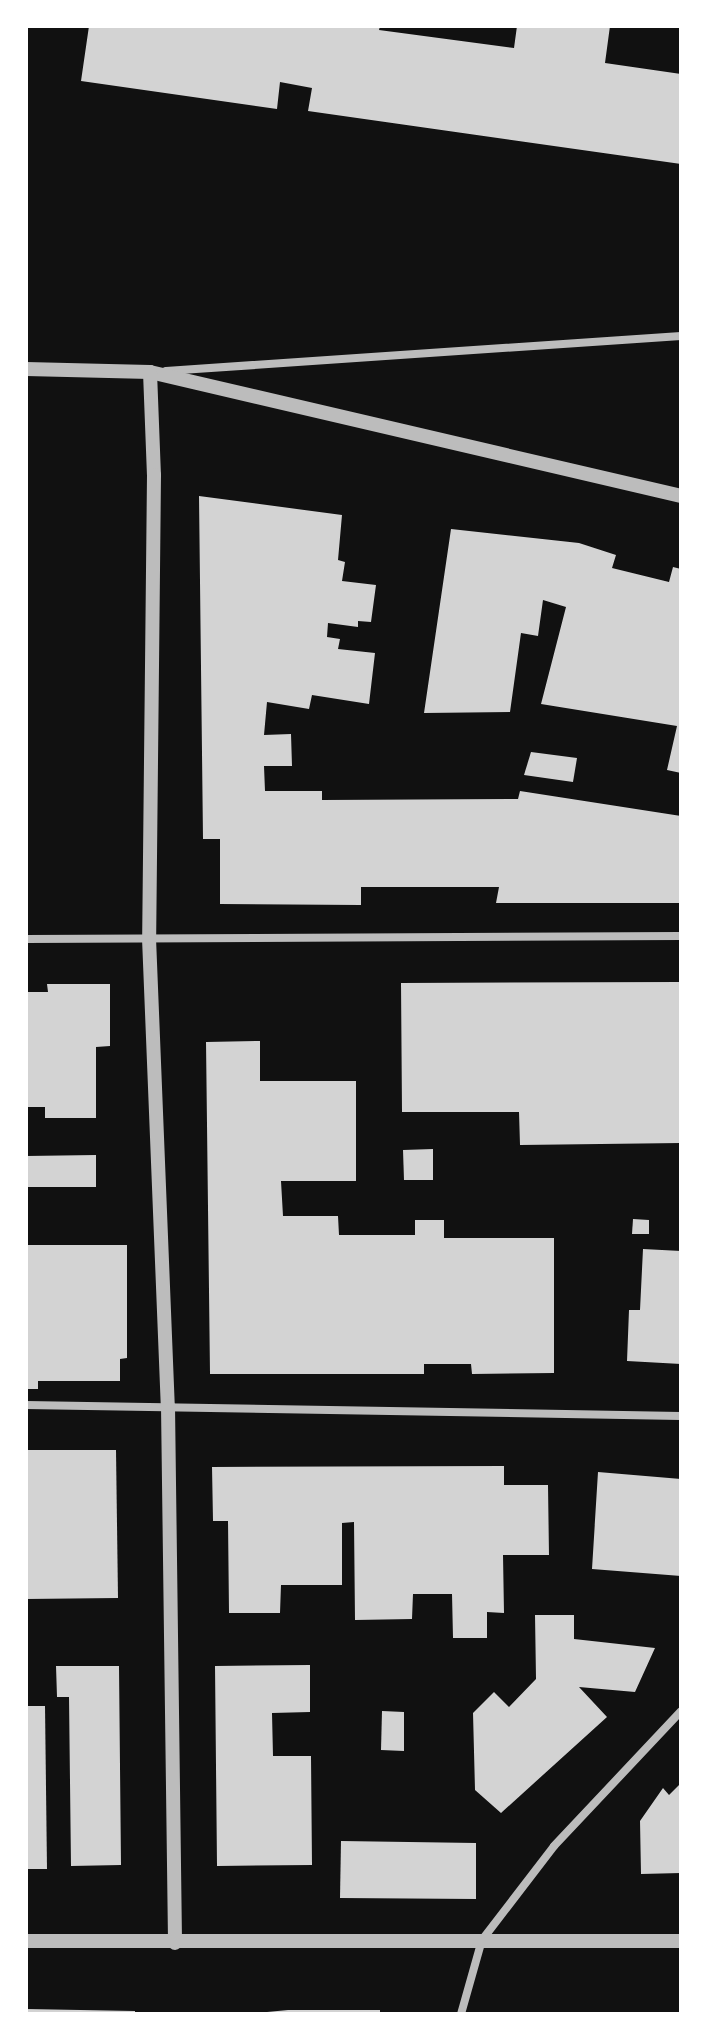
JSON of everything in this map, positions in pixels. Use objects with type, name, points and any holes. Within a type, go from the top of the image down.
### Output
[{"type":"street","points":[[26,369],[150,372],[681,336]]},
{"type":"street","points":[[150,372],[681,496]]},
{"type":"street","points":[[150,372],[154,475],[149,938],[168,1406],[175,1943]]},
{"type":"street","points":[[26,939],[681,936]]},
{"type":"street","points":[[26,1405],[681,1416]]},
{"type":"street","points":[[461,2014],[482,1940],[554,1846],[681,1711]]},
{"type":"street","points":[[26,1941],[681,1941]]},
{"type":"building","points":[[89,26],[380,26],[379,30],[514,48],[517,26],[610,26],[605,63],[681,74],[681,164],[308,111],[312,88],[280,82],[277,109],[81,81]]},
{"type":"building","points":[[199,496],[342,515],[338,560],[345,562],[342,581],[376,585],[371,622],[358,621],[358,627],[328,623],[327,637],[340,639],[338,649],[375,653],[369,704],[312,695],[309,709],[267,702],[264,735],[291,734],[292,766],[264,766],[265,791],[322,791],[322,800],[518,799],[520,791],[681,816],[681,903],[496,903],[499,887],[361,887],[361,905],[220,904],[220,839],[203,839]]},
{"type":"building","points":[[451,529],[579,543],[616,555],[612,568],[669,582],[673,567],[681,569],[681,773],[667,770],[677,726],[541,704],[566,607],[543,600],[538,636],[521,633],[510,712],[424,713]]},
{"type":"building","points":[[531,752],[577,758],[573,782],[524,775]]},
{"type":"building","points":[[681,982],[681,1143],[520,1145],[519,1112],[402,1112],[401,983]]},
{"type":"building","points":[[47,984],[110,984],[110,1046],[96,1047],[96,1118],[45,1118],[45,1107],[26,1107],[26,992],[48,992]]},
{"type":"building","points":[[260,1041],[260,1081],[356,1081],[356,1181],[281,1181],[283,1216],[338,1216],[339,1235],[415,1235],[415,1220],[444,1220],[444,1238],[554,1238],[554,1373],[472,1374],[471,1364],[424,1364],[424,1374],[210,1374],[206,1042]]},
{"type":"building","points":[[433,1149],[433,1180],[404,1180],[403,1150]]},
{"type":"building","points":[[96,1155],[96,1187],[26,1187],[26,1156]]},
{"type":"building","points":[[633,1219],[649,1220],[649,1234],[632,1234]]},
{"type":"building","points":[[26,1245],[127,1245],[127,1358],[120,1359],[120,1381],[38,1381],[38,1389],[26,1389]]},
{"type":"building","points":[[643,1249],[681,1251],[681,1364],[627,1361],[629,1310],[640,1310]]},
{"type":"building","points":[[26,1450],[116,1450],[118,1598],[26,1599]]},
{"type":"building","points":[[504,1466],[504,1485],[548,1485],[549,1555],[503,1555],[504,1613],[487,1612],[487,1638],[453,1638],[452,1594],[413,1594],[412,1619],[355,1620],[354,1522],[342,1523],[342,1585],[281,1585],[280,1613],[229,1613],[228,1521],[213,1521],[212,1467]]},
{"type":"building","points":[[598,1472],[681,1479],[681,1576],[592,1569]]},
{"type":"building","points":[[535,1615],[574,1615],[574,1639],[655,1648],[635,1692],[579,1687],[607,1717],[501,1813],[475,1790],[473,1713],[494,1692],[509,1707],[536,1679]]},
{"type":"building","points":[[310,1665],[310,1712],[272,1713],[273,1756],[311,1756],[312,1865],[217,1866],[215,1666]]},
{"type":"building","points":[[56,1666],[119,1666],[121,1865],[71,1866],[69,1697],[57,1697]]},
{"type":"building","points":[[26,1706],[45,1706],[47,1869],[26,1869]]},
{"type":"building","points":[[382,1711],[404,1712],[404,1751],[381,1750]]},
{"type":"building","points":[[681,1783],[681,1873],[641,1874],[640,1821],[663,1788],[669,1795]]},
{"type":"building","points":[[341,1841],[476,1843],[476,1899],[340,1898]]},
{"type":"building","points":[[26,2009],[135,2011],[135,2014],[26,2014]]},
{"type":"building","points":[[288,2010],[380,2010],[380,2014],[247,2014]]}]
